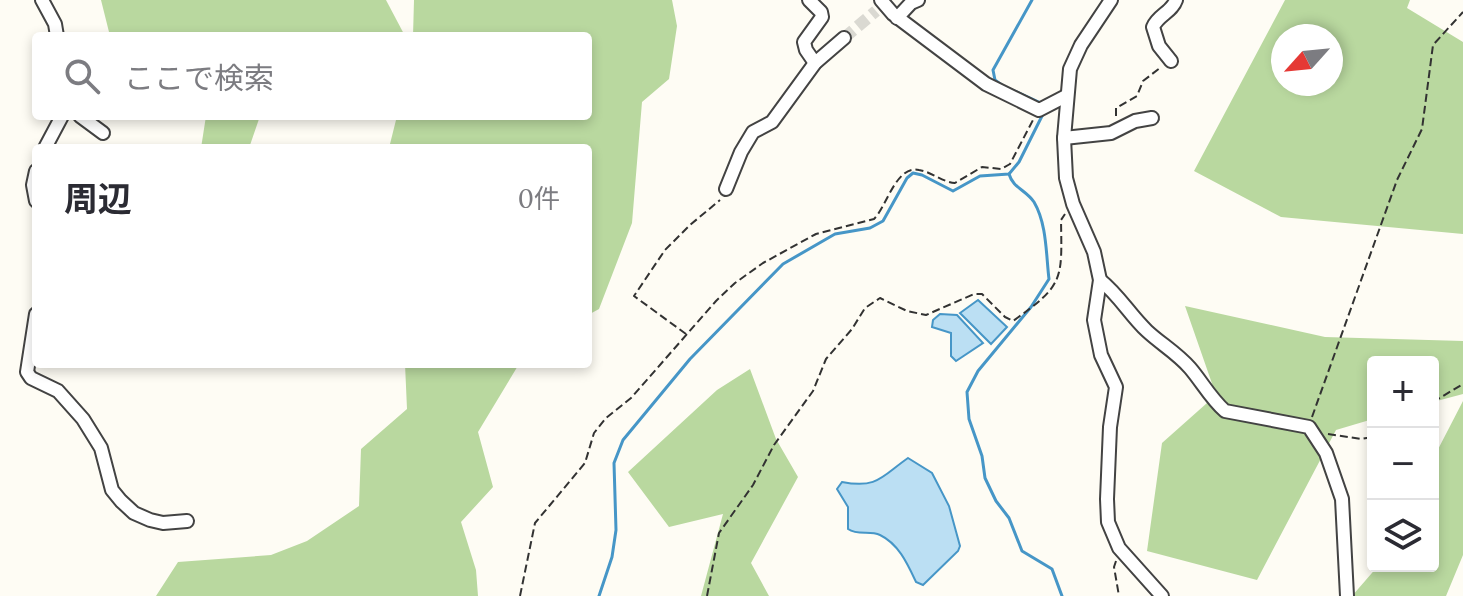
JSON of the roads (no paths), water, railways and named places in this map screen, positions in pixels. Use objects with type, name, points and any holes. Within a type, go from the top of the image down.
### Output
[{"type":"street","points":[[42,0],[56,32]]},
{"type":"street","points":[[809,0],[822,17],[804,42],[815,63]]},
{"type":"street","points":[[897,18],[918,0]]},
{"type":"street","points":[[1111,0],[1079,48],[1070,69],[1064,138],[1066,178],[1073,204],[1094,252],[1100,280],[1094,320],[1101,355],[1116,387],[1110,427],[1108,522],[1119,548],[1162,596]]},
{"type":"street","points":[[1171,61],[1159,46],[1153,27],[1157,18],[1169,11],[1176,0]]},
{"type":"street","points":[[880,5],[986,84],[1039,110],[1066,96]]},
{"type":"street","points":[[726,189],[753,132],[772,122],[815,63],[844,38]]},
{"type":"street","points":[[1064,138],[1111,133],[1135,121],[1152,118]]},
{"type":"street","points":[[47,144],[60,120]]},
{"type":"street","points":[[85,120],[103,133]]},
{"type":"street","points":[[1100,280],[1112,289],[1146,330],[1180,357],[1203,382],[1215,403],[1225,411],[1309,427],[1326,453],[1342,499],[1347,596]]},
{"type":"street","points":[[32,340],[27,372],[31,378],[58,391],[83,419],[101,448],[112,490],[134,513],[150,520],[163,523],[187,521]]},
{"type":"water","points":[[978,300],[1007,327],[991,344],[960,313]]},
{"type":"water","points":[[940,314],[957,315],[983,343],[956,361],[951,356],[951,333],[932,327],[933,320]]},
{"type":"water","points":[[908,458],[932,473],[949,506],[960,546],[923,585],[916,582],[902,556],[887,539],[848,529],[848,507],[837,489],[842,482],[864,484],[879,479]]},
{"type":"waterway","points":[[1003,86],[995,80],[993,70],[1032,0]]},
{"type":"waterway","points":[[1010,89],[1043,104]]},
{"type":"waterway","points":[[599,596],[612,557],[616,530],[614,463],[623,440],[690,359],[783,264],[835,234],[870,228],[883,221],[907,178],[913,173],[953,191],[980,176],[1009,174],[1019,162],[1044,112]]},
{"type":"waterway","points":[[1009,174],[1013,183],[1031,198],[1038,211],[1049,279],[1031,307],[978,371],[967,392],[969,419],[982,456],[985,478],[996,501],[1009,518],[1022,551],[1052,569],[1062,596]]},
{"type":"tunnel","points":[[844,38],[876,11]]}]
